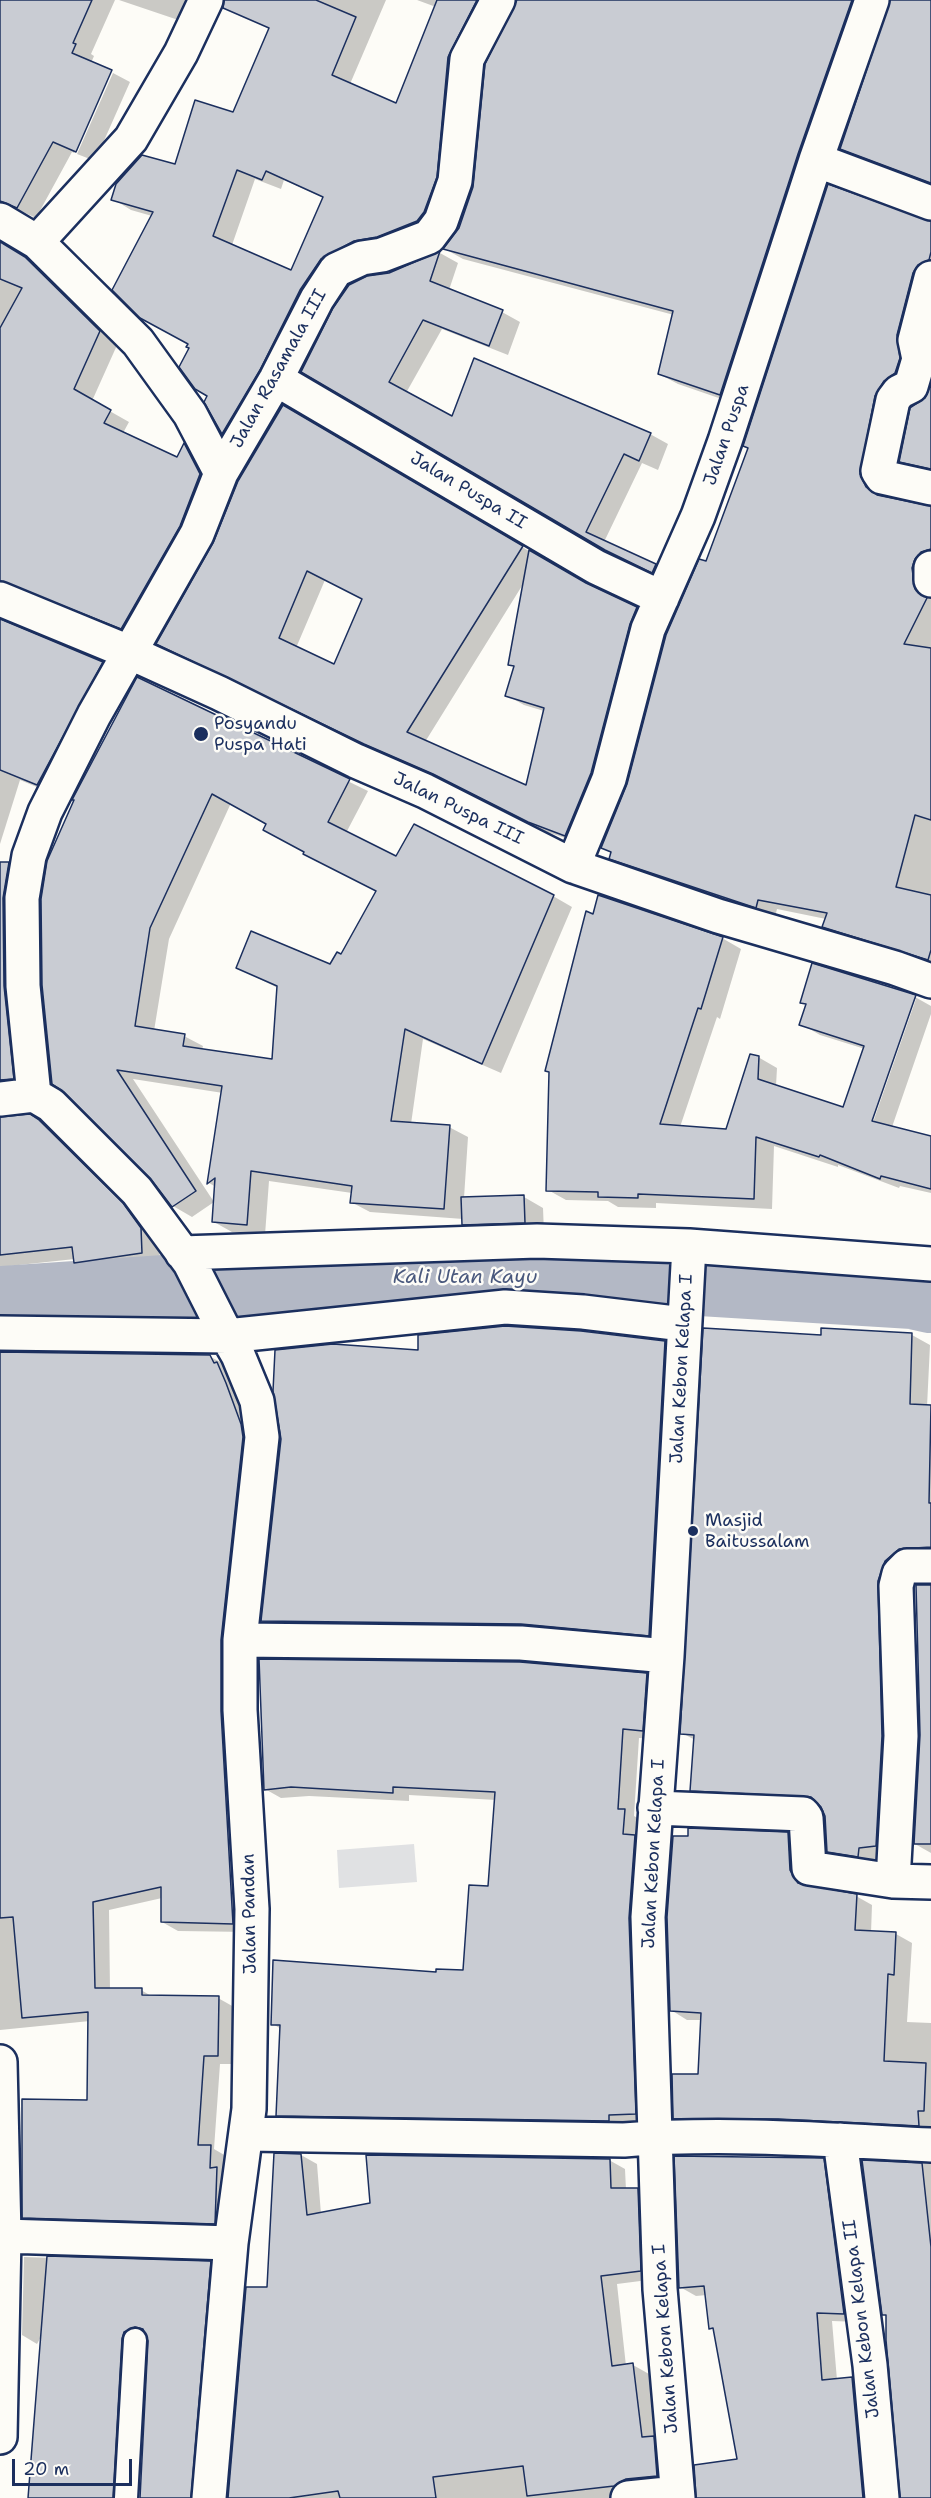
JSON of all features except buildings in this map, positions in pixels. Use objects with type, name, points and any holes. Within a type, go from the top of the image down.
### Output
[{"type":"street","points":[[37,242],[131,139],[181,53],[206,0]]},
{"type":"street","name":"Jalan Rasamala III","points":[[34,1095],[11,985],[29,856],[45,812],[68,765],[197,534],[221,473],[276,379],[317,299],[336,270],[362,258],[382,255],[429,237],[441,221],[455,181],[467,59],[498,0]]},
{"type":"street","name":"Jalan Puspa","points":[[573,866],[609,779],[648,629],[698,516],[725,441],[816,160],[872,0]]},
{"type":"street","points":[[816,160],[931,203]]},
{"type":"street","points":[[0,220],[37,242],[138,342],[190,414],[221,473]]},
{"type":"street","points":[[931,278],[915,340],[919,359],[911,387],[899,392],[892,400],[878,471],[882,477],[931,488]]},
{"type":"street","name":"Jalan Puspa II","points":[[276,379],[596,567],[662,598]]},
{"type":"street","points":[[931,568],[931,580]]},
{"type":"street","name":"Jalan Puspa III","points":[[0,599],[131,653],[356,761],[425,791],[573,866],[718,916],[931,981]]},
{"type":"street","points":[[0,1099],[34,1095]]},
{"type":"street","name":"Jalan Pandan","points":[[34,1095],[70,1122],[136,1191],[186,1258],[238,1355],[257,1401],[262,1437],[240,1640],[240,1710],[252,1909],[248,2134],[231,2243],[209,2498]]},
{"type":"street","points":[[186,1258],[537,1241],[688,1258],[931,1264]]},
{"type":"street","name":"Jalan Kebon Kelapa I","points":[[677,2495],[660,2289],[648,1917],[667,1656],[688,1258]]},
{"type":"street","points":[[0,1333],[226,1334],[505,1307],[684,1317]]},
{"type":"street","points":[[893,1881],[901,1736],[896,1586],[898,1574],[907,1566],[931,1566]]},
{"type":"street","points":[[240,1640],[521,1643],[667,1656]]},
{"type":"street","points":[[655,1808],[803,1814],[806,1818],[809,1868],[893,1881],[931,1882]]},
{"type":"street","points":[[0,2062],[3,2221],[0,2437]]},
{"type":"street","points":[[248,2134],[624,2140],[656,2138],[840,2140],[931,2145]]},
{"type":"street","name":"Jalan Kebon Kelapa II","points":[[840,2140],[870,2365],[882,2498]]},
{"type":"street","points":[[3,2221],[231,2243]]},
{"type":"street","points":[[628,2498],[677,2495]]},
{"type":"lane","points":[[126,2498],[135,2340]]},
{"type":"shaded area","points":[[414,1844],[417,1882],[339,1888],[337,1850]]},
{"type":"waterway","name":"Kali Utan Kayu","points":[[0,1302],[341,1279],[652,1277],[913,1293],[931,1297]]},
{"type":"place","name":"Posyandu Puspa Hati","points":[[201,734]]},
{"type":"place","name":"Masjid Baitussalam","points":[[693,1531]]}]
